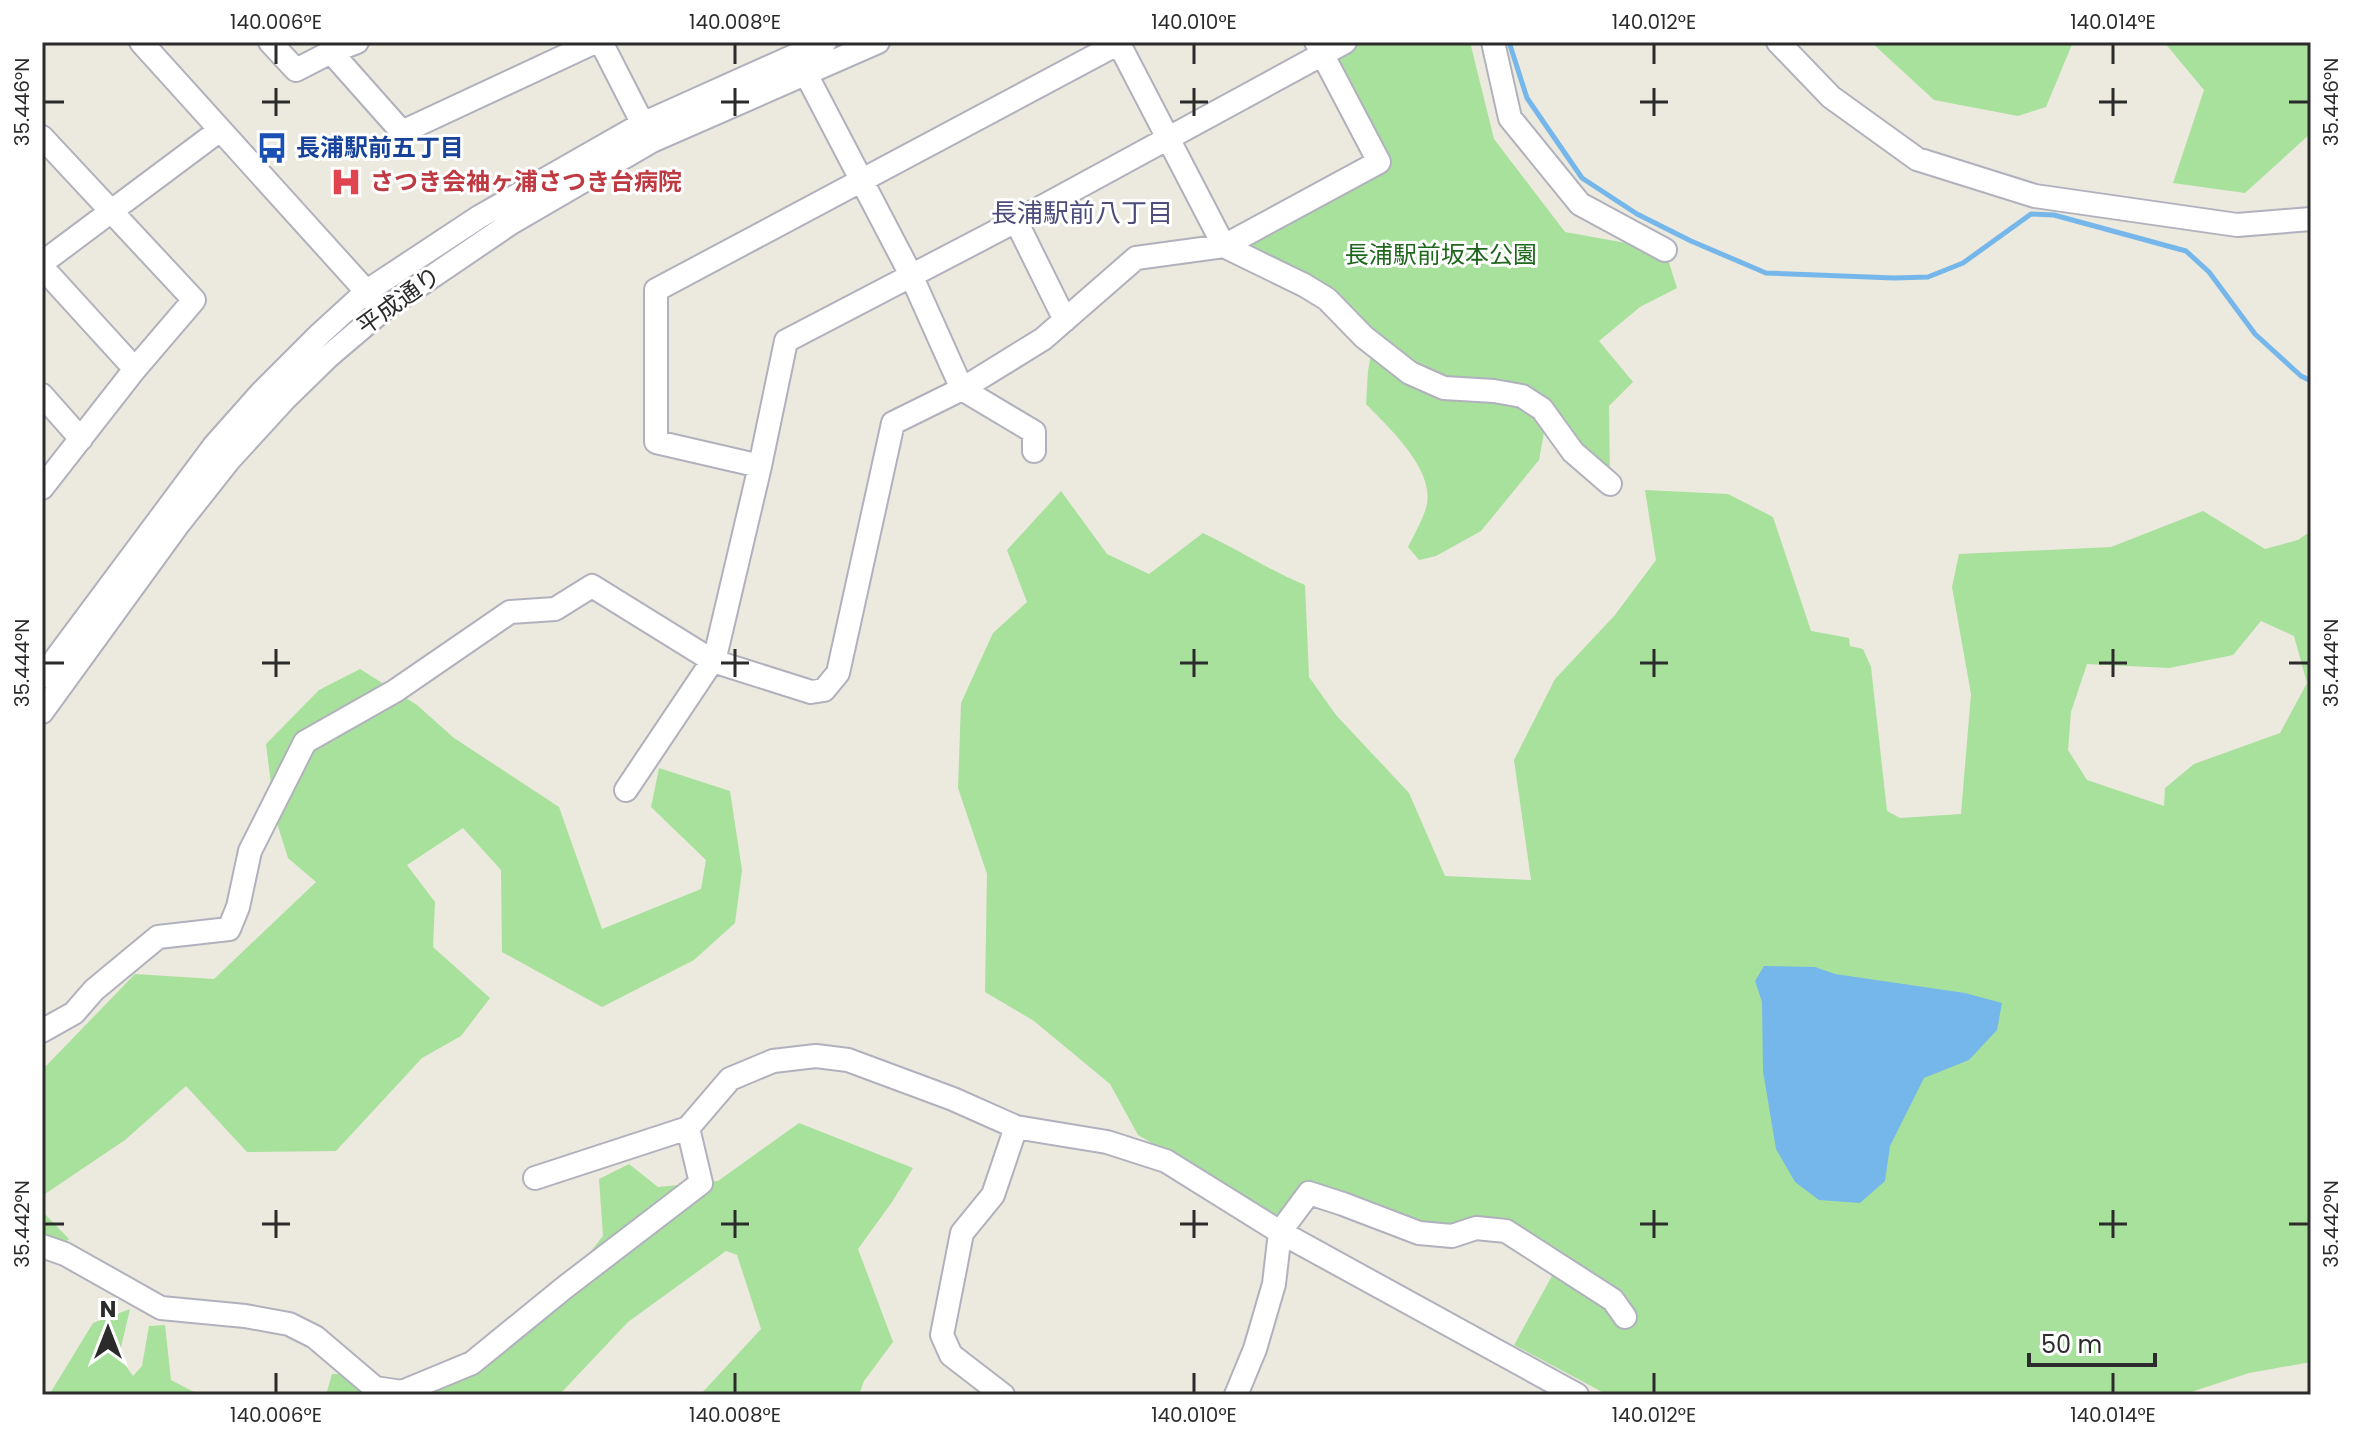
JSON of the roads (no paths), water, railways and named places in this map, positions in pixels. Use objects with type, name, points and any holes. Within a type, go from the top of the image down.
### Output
[{"type":"street","points":[[141,42],[383,310]]},
{"type":"street","points":[[270,42],[296,70],[357,42]]},
{"type":"street","points":[[331,52],[402,132],[598,42],[647,132]]},
{"type":"street","name":"平成通り","points":[[42,712],[49,671],[214,446],[271,383],[367,291],[479,217],[825,42]]},
{"type":"street","name":"平成通り","points":[[49,671],[177,526],[230,459],[329,356],[383,310],[647,132],[806,74],[878,42]]},
{"type":"street","points":[[760,466],[656,442],[656,290],[1119,42],[1224,246],[1327,299],[1364,337],[1410,373],[1444,388],[1494,391],[1522,396],[1532,402],[1542,409],[1573,452],[1610,484]]},
{"type":"street","points":[[626,790],[713,661],[760,466],[786,341],[1167,139],[1319,48],[1345,42]]},
{"type":"street","points":[[1493,42],[1510,118],[1580,204],[1665,250]]},
{"type":"street","points":[[1778,42],[1831,97],[1917,159],[2035,196],[2237,225],[2311,219]]},
{"type":"street","points":[[42,1031],[74,1013],[94,990],[158,937],[229,929],[238,907],[250,851],[305,742],[395,691],[510,612],[555,609],[592,586],[713,661],[811,692],[824,690],[838,673],[893,423],[962,389],[1043,339],[1136,258],[1224,246],[1379,162],[1319,48]]},
{"type":"street","points":[[806,74],[911,275],[962,389],[1034,432],[1034,451]]},
{"type":"street","points":[[135,369],[42,265],[220,130]]},
{"type":"street","points":[[42,137],[194,300],[135,369],[42,488]]},
{"type":"street","points":[[1016,221],[1065,320]]},
{"type":"street","points":[[42,395],[81,439]]},
{"type":"street","points":[[535,1178],[688,1128],[730,1079],[773,1061],[816,1056],[848,1060],[953,1099],[1016,1127],[1107,1142],[1166,1161],[1280,1232],[1569,1393]]},
{"type":"street","points":[[1003,1395],[951,1355],[942,1335],[962,1233],[993,1195],[1016,1127]]},
{"type":"street","points":[[42,1246],[65,1254],[161,1308],[245,1316],[289,1324],[315,1337],[375,1388],[402,1392],[472,1363],[701,1183],[688,1128]]},
{"type":"street","points":[[1236,1395],[1255,1349],[1274,1284],[1280,1232],[1309,1193],[1419,1233],[1452,1236],[1476,1228],[1506,1231],[1613,1300],[1625,1317]]},
{"type":"water","points":[[1764,966],[1815,967],[1835,974],[1965,993],[2002,1003],[1997,1030],[1969,1060],[1924,1078],[1890,1146],[1885,1181],[1860,1203],[1819,1200],[1795,1182],[1776,1149],[1763,1071],[1762,1002],[1755,981]]},
{"type":"waterway","points":[[1509,42],[1527,98],[1582,178],[1637,214],[1766,273],[1928,277],[1963,263],[2031,214],[2054,215],[2186,251],[2209,272],[2255,334],[2301,376],[2311,381]]},
{"type":"place","name":"長浦駅前五丁目","points":[[272,148]]},
{"type":"place","name":"さつき会袖ヶ浦さつき台病院","points":[[346,182]]},
{"type":"district","name":"長浦駅前八丁目","points":[[1082,213]]},
{"type":"park label","name":"長浦駅前坂本公園","points":[[1441,255]]}]
